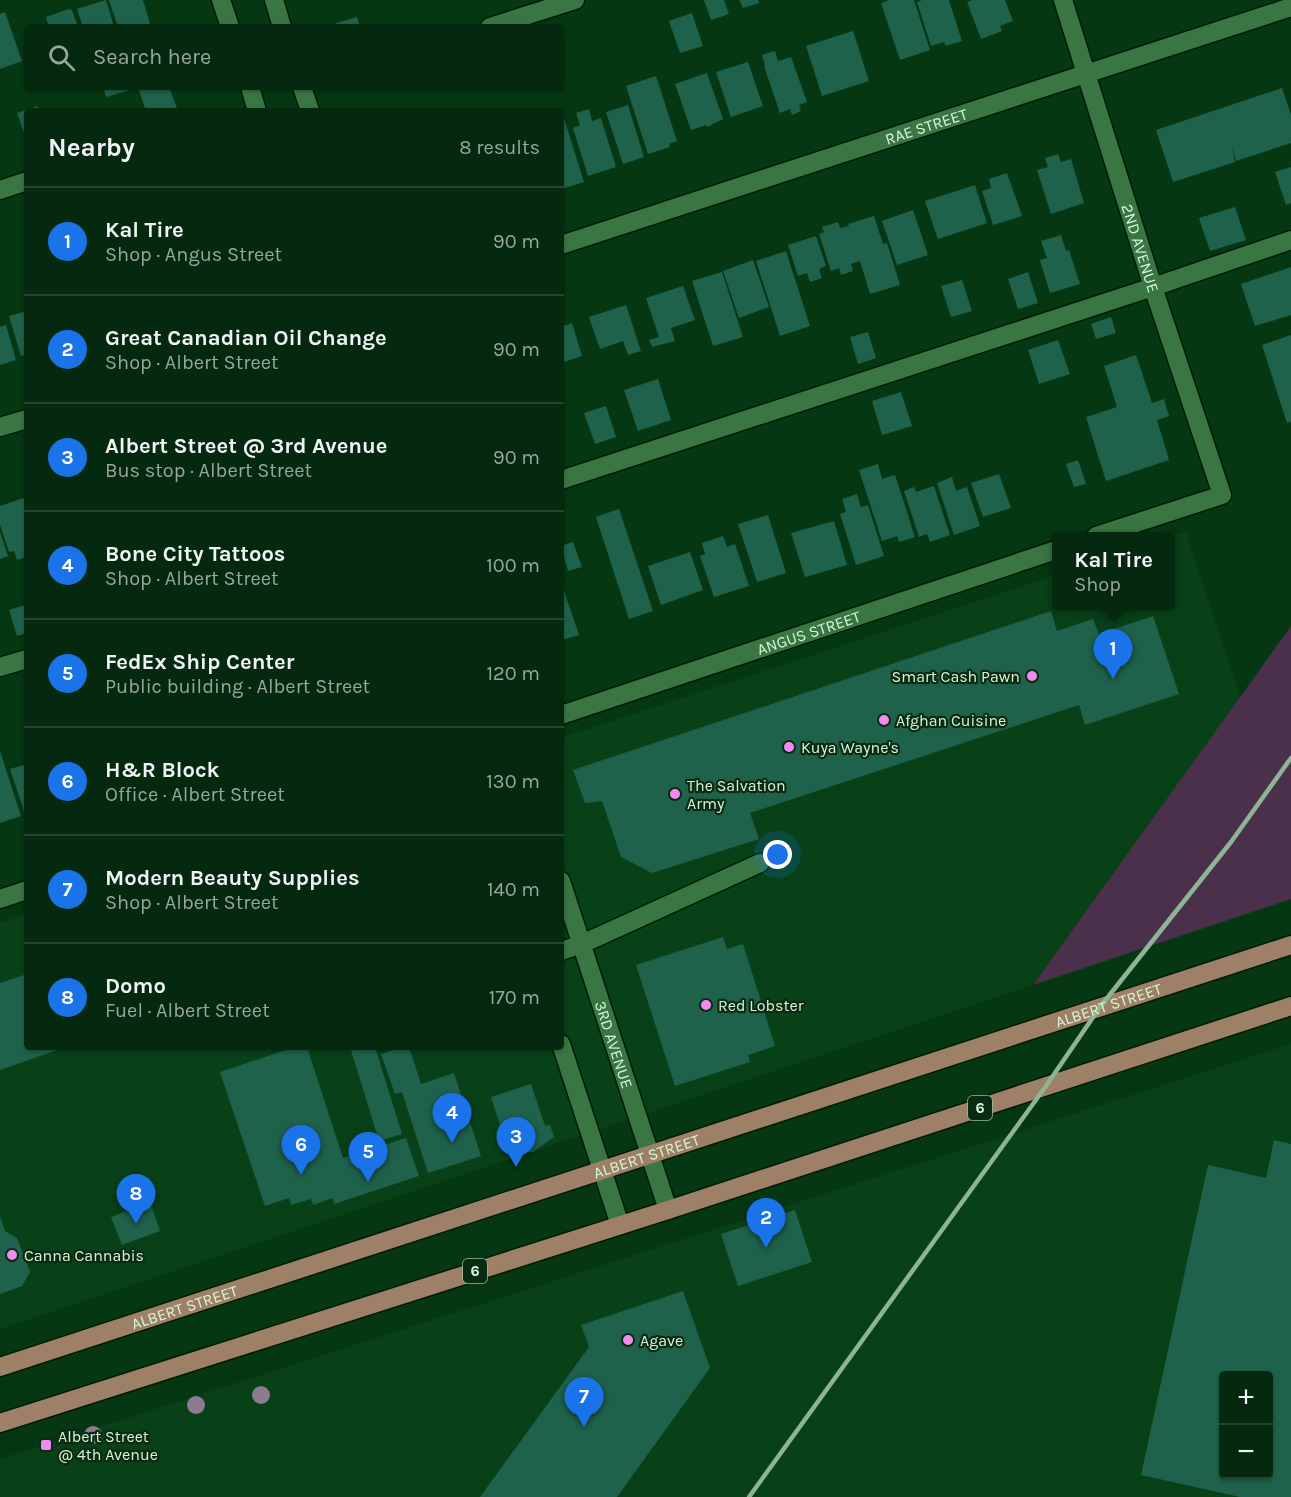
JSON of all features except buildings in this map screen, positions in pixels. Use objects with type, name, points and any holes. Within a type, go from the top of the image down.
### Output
[{"type":"main road","name":"ALBERT STREET","points":[[0,1367],[1291,945]]},
{"type":"main road","name":"6","points":[[0,1423],[668,1210],[1291,1006]]},
{"type":"street","points":[[221,0],[229,24]]},
{"type":"street","points":[[274,0],[281,24]]},
{"type":"street","points":[[499,24],[575,0]]},
{"type":"street","name":"2ND AVENUE","points":[[1063,0],[1153,287],[1222,495],[1111,532]]},
{"type":"street","name":"RAE STREET","points":[[564,244],[1291,7]]},
{"type":"street","points":[[250,90],[253,108]]},
{"type":"street","points":[[303,90],[309,108]]},
{"type":"street","points":[[0,190],[24,182]]},
{"type":"street","points":[[564,479],[1291,240]]},
{"type":"street","points":[[0,427],[24,419]]},
{"type":"street","name":"ANGUS STREET","points":[[564,714],[1052,551]]},
{"type":"street","points":[[0,667],[24,660]]},
{"type":"street","points":[[564,950],[582,944],[760,863]]},
{"type":"street","name":"3RD AVENUE","points":[[564,890],[668,1210]]},
{"type":"street","points":[[0,899],[24,891]]},
{"type":"street","points":[[563,1050],[620,1225]]},
{"type":"shaded area","points":[[1186,532],[1240,697],[1033,985],[0,1329],[0,923],[24,915],[24,1050],[564,1050],[564,737],[1052,576],[1052,610],[1175,610],[1175,535]]},
{"type":"shaded area","points":[[1291,626],[1291,899],[1033,985]]},
{"type":"shaded area","points":[[1291,1044],[1291,1497],[0,1497],[0,1459]]},
{"type":"railway","points":[[749,1497],[1046,1086],[1100,1007],[1231,842],[1291,758]]},
{"type":"place","name":"Smart Cash Pawn","points":[[1032,676]]},
{"type":"place","name":"Kal Tire","points":[[1113,679]]},
{"type":"place","name":"Afghan Cuisine","points":[[884,720]]},
{"type":"place","name":"Kuya Wayne's","points":[[789,747]]},
{"type":"place","name":"The Salvation Army","points":[[675,794]]},
{"type":"place","name":"Red Lobster","points":[[706,1005]]},
{"type":"place","name":"Bone City Tattoos","points":[[452,1143]]},
{"type":"place","name":"Albert Street @ 3rd Avenue","points":[[516,1167]]},
{"type":"place","name":"H&R Block","points":[[301,1175]]},
{"type":"place","name":"FedEx Ship Center","points":[[368,1182]]},
{"type":"place","name":"Domo","points":[[136,1224]]},
{"type":"place","name":"Great Canadian Oil Change","points":[[766,1248]]},
{"type":"place","name":"Canna Cannabis","points":[[12,1255]]},
{"type":"place","name":"Agave","points":[[628,1340]]},
{"type":"place","name":"Modern Beauty Supplies","points":[[584,1427]]},
{"type":"place","name":"Albert Street @ 4th Avenue","points":[[46,1445]]}]
